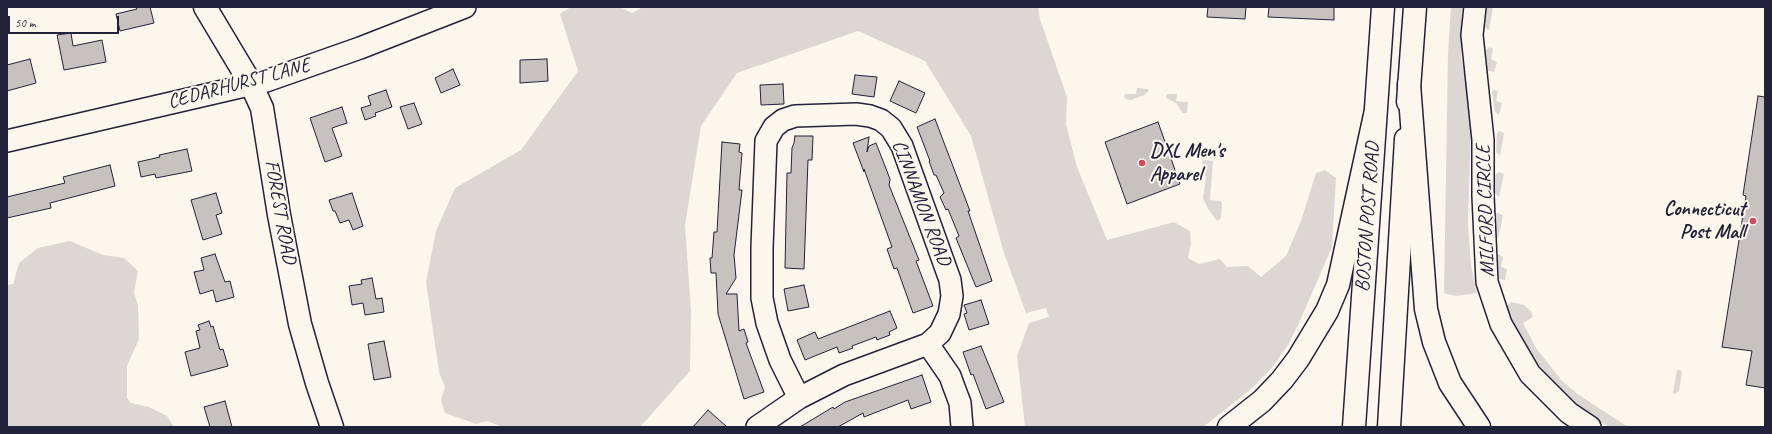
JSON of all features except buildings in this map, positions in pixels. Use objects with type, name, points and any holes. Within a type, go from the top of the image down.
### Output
[{"type":"main road","name":"FOREST ROAD","points":[[205,7],[251,84],[262,108],[279,215],[300,324],[316,382],[332,427]]},
{"type":"main road","name":"BOSTON POST ROAD","points":[[1354,427],[1383,7]]},
{"type":"main road","name":"BOSTON POST ROAD","points":[[1389,427],[1409,84],[1415,7]]},
{"type":"main road","points":[[1409,84],[1426,308],[1434,342],[1450,383],[1479,427]]},
{"type":"main road","points":[[1229,427],[1262,401],[1282,380],[1298,359],[1327,311],[1338,285],[1375,115]]},
{"type":"street","name":"CEDARHURST LANE","points":[[7,141],[286,75],[452,13],[464,7]]},
{"type":"street","name":"MILFORD CIRCLE","points":[[1475,7],[1472,35],[1483,140],[1483,196],[1487,282],[1501,324],[1530,374],[1569,413],[1590,427]]},
{"type":"street","name":"CINNAMON ROAD","points":[[757,427],[799,398],[844,375],[928,344],[937,336],[945,323],[951,305],[952,288],[947,268],[899,140],[886,124],[881,120],[870,116],[808,115],[789,118],[774,127],[766,141],[761,282],[762,298],[767,323],[780,360],[799,398]]},
{"type":"street","points":[[928,344],[950,376],[960,403],[962,427]]},
{"type":"shaded area","points":[[571,7],[620,7],[632,13],[643,7],[1038,7],[1040,19],[1067,97],[1066,124],[1077,167],[1107,240],[1174,222],[1190,231],[1191,244],[1188,258],[1199,264],[1220,259],[1227,267],[1248,266],[1261,277],[1286,256],[1301,221],[1316,173],[1325,170],[1336,178],[1332,247],[1288,345],[1271,369],[1250,390],[1203,427],[1025,427],[1017,356],[1029,323],[1049,317],[1046,308],[1026,313],[1004,253],[971,136],[925,61],[858,31],[737,73],[701,126],[685,225],[691,311],[690,371],[640,427],[503,427],[487,421],[476,424],[445,413],[441,400],[445,387],[439,372],[426,282],[436,231],[455,188],[521,150],[578,71],[560,14]]},
{"type":"shaded area","points":[[1451,7],[1462,7],[1461,57],[1469,98],[1471,126],[1468,223],[1471,266],[1477,293],[1455,296],[1444,293],[1448,54]]},
{"type":"shaded area","points":[[1493,7],[1488,30],[1485,27],[1487,8]]},
{"type":"shaded area","points":[[1490,47],[1493,49],[1491,59],[1497,62],[1494,72],[1487,69],[1486,50]]},
{"type":"shaded area","points":[[1137,88],[1148,89],[1149,91],[1144,95],[1131,100],[1126,99],[1124,96],[1125,94],[1136,94]]},
{"type":"shaded area","points":[[1494,90],[1498,91],[1496,101],[1502,103],[1499,115],[1495,112],[1492,92]]},
{"type":"shaded area","points":[[1167,94],[1177,94],[1176,101],[1188,102],[1187,113],[1183,113],[1176,103],[1166,98]]},
{"type":"shaded area","points":[[1499,131],[1504,133],[1500,156],[1496,152],[1497,133]]},
{"type":"shaded area","points":[[1204,160],[1213,161],[1210,200],[1221,201],[1222,203],[1221,218],[1217,221],[1208,209],[1203,198],[1206,177],[1202,162]]},
{"type":"shaded area","points":[[1499,172],[1504,174],[1499,197],[1495,193],[1495,175]]},
{"type":"shaded area","points":[[1497,213],[1503,215],[1498,238],[1494,235],[1495,216]]},
{"type":"shaded area","points":[[70,241],[103,255],[124,258],[138,271],[134,293],[138,305],[139,339],[127,366],[127,398],[131,403],[149,407],[167,416],[174,427],[7,427],[7,285],[13,284],[19,263],[38,248]]},
{"type":"shaded area","points":[[1498,254],[1503,257],[1501,267],[1507,269],[1505,280],[1497,277],[1495,257]]},
{"type":"shaded area","points":[[1511,302],[1524,305],[1531,311],[1533,317],[1523,323],[1536,348],[1562,381],[1579,395],[1628,427],[1609,427],[1599,421],[1573,403],[1545,375],[1518,336],[1507,306]]},
{"type":"shaded area","points":[[1677,370],[1681,370],[1682,373],[1679,391],[1675,394],[1673,393]]},
{"type":"place","name":"DXL Men's Apparel","points":[[1142,163]]},
{"type":"place","name":"Connecticut Post Mall","points":[[1753,221]]}]
